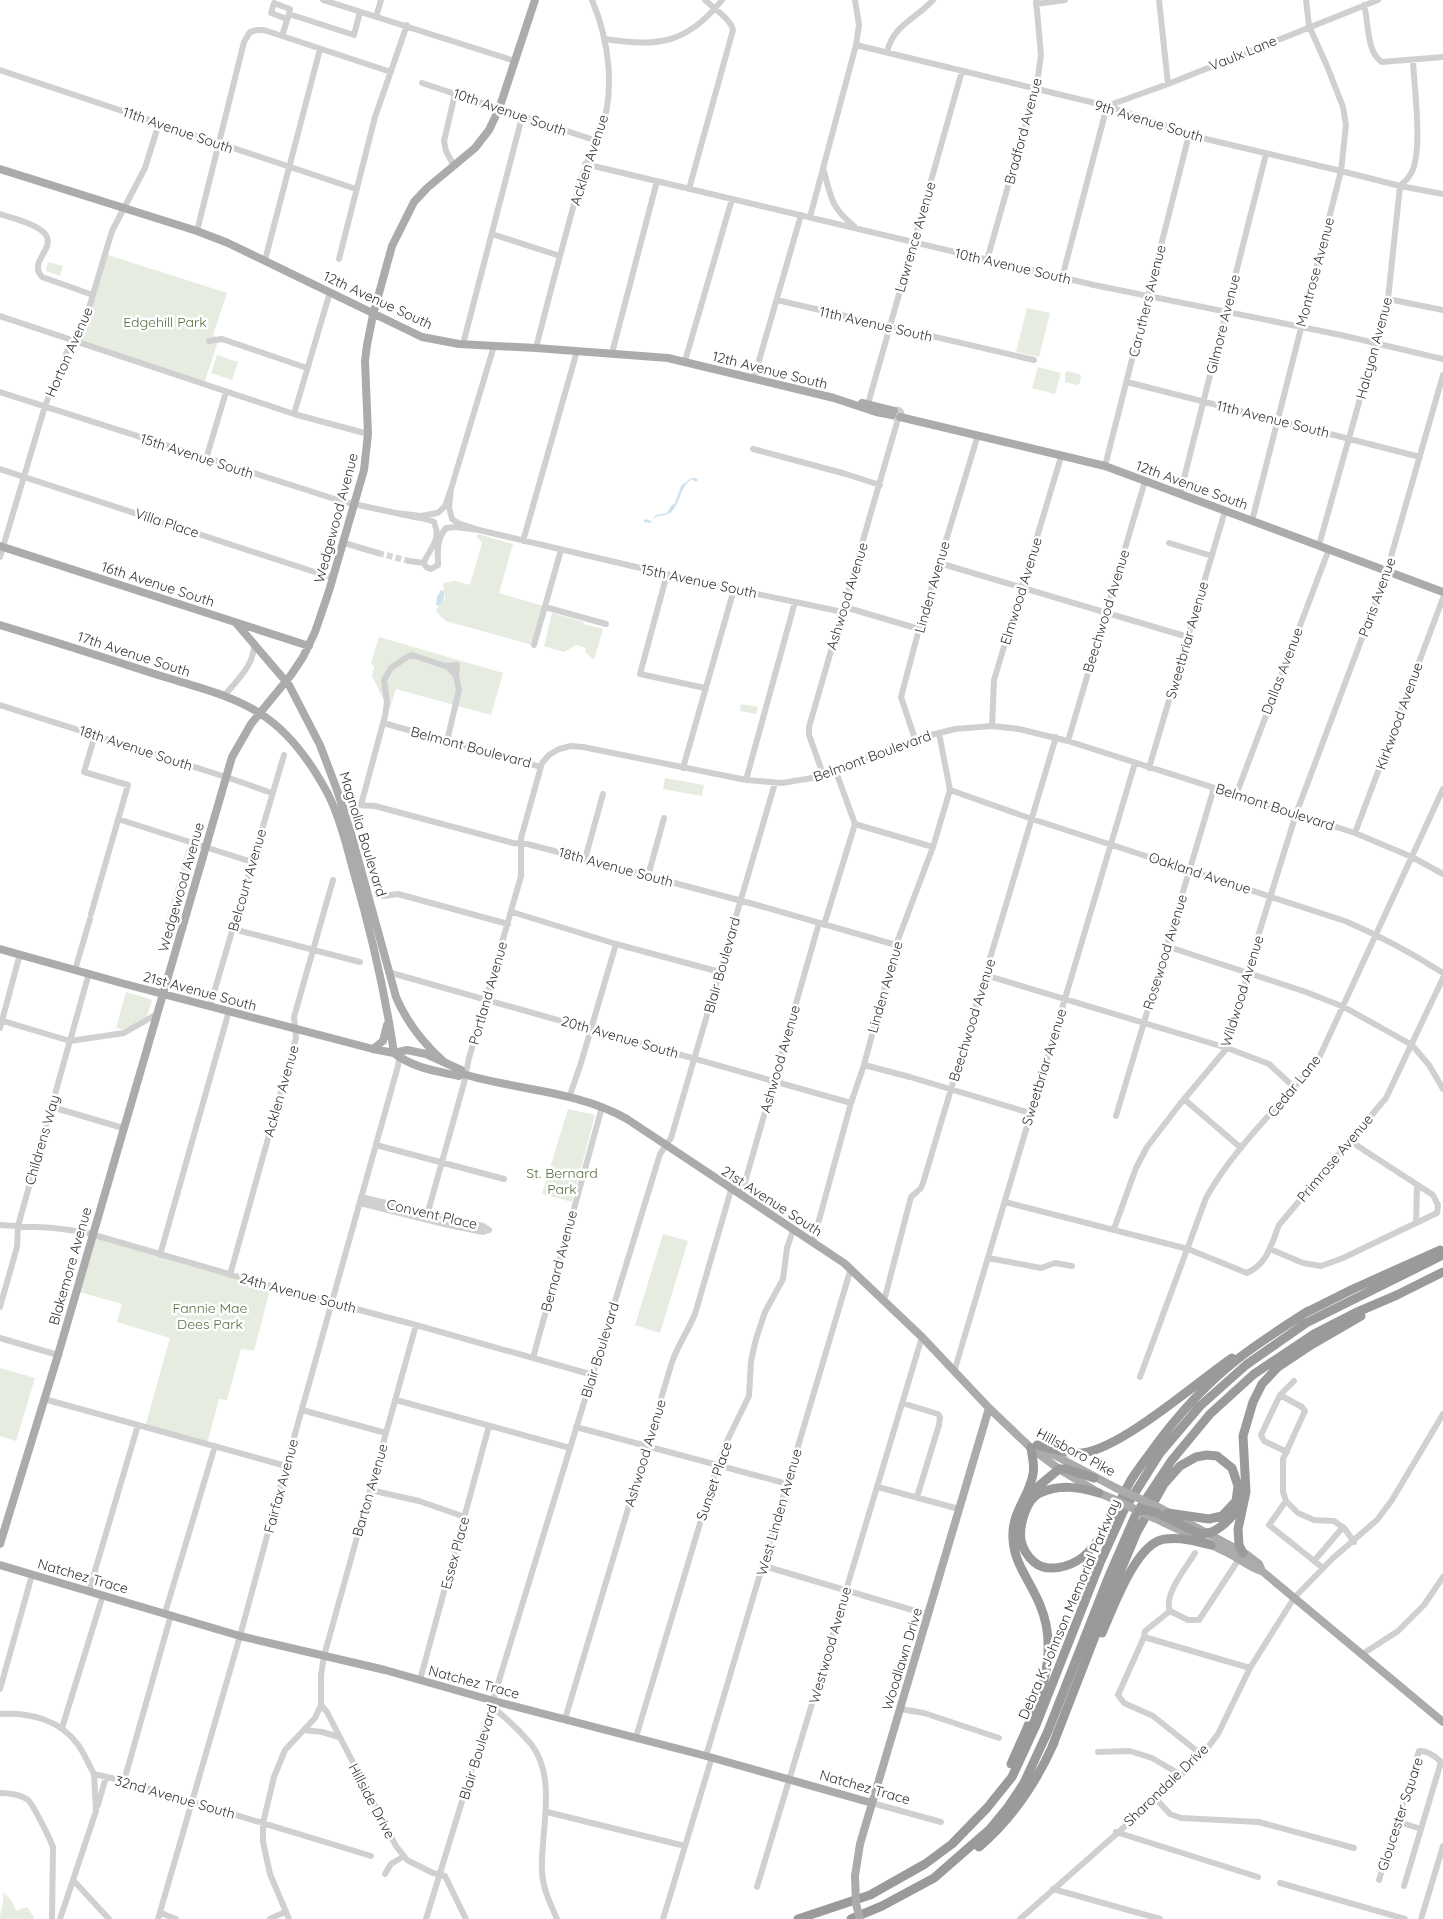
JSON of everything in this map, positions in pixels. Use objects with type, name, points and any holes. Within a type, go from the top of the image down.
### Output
[{"type":"highway","points":[[987,1808],[1007,1773],[1032,1715],[1048,1666],[1050,1640],[1046,1622],[1033,1590],[1022,1573],[1012,1540],[1016,1514],[1025,1497],[1034,1472],[1034,1447],[1084,1453],[1121,1438],[1260,1338],[1308,1311],[1353,1289],[1443,1249]]},
{"type":"highway","name":"Debra K Johnson Memorial Parkway","points":[[798,1919],[870,1895],[925,1864],[952,1844],[987,1808],[1012,1777],[1036,1725],[1100,1563],[1124,1510],[1160,1453],[1179,1429],[1222,1384],[1275,1343],[1306,1323],[1443,1255]]},
{"type":"highway","name":"Debra K Johnson Memorial Parkway","points":[[851,1919],[882,1906],[934,1878],[989,1830],[1008,1807],[1024,1783],[1048,1731],[1109,1576],[1136,1514],[1172,1460],[1210,1414],[1254,1374],[1314,1334],[1355,1313],[1397,1296],[1443,1272]]},
{"type":"highway","points":[[1241,1556],[1238,1529],[1246,1492],[1243,1436],[1253,1402],[1262,1384],[1278,1367],[1311,1345],[1397,1296]]},
{"type":"highway","points":[[1099,1493],[1074,1486],[1062,1487],[1038,1494],[1027,1507],[1022,1525],[1021,1541],[1027,1555],[1036,1564],[1051,1568],[1067,1566],[1084,1556],[1098,1540],[1133,1478],[1180,1415],[1238,1359],[1308,1311]]},
{"type":"highway","points":[[1052,1747],[1137,1532],[1164,1484],[1180,1466],[1196,1457],[1217,1456],[1232,1468],[1238,1486],[1236,1501],[1222,1516],[1209,1519],[1160,1513],[1147,1510],[1138,1511]]},
{"type":"highway","points":[[1025,1497],[1059,1470],[1066,1469],[1094,1478]]},
{"type":"highway","points":[[1160,1513],[1196,1532],[1209,1534],[1226,1522],[1244,1500]]},
{"type":"highway","points":[[934,1878],[958,1863],[995,1833],[1033,1784],[1052,1747],[1130,1570],[1147,1548],[1163,1538],[1211,1544]]},
{"type":"main road","name":"Wedgewood Avenue","points":[[163,994],[226,777],[240,742],[259,713],[297,666],[309,646],[344,543],[364,470],[368,434],[365,361],[373,315],[392,246],[414,202],[427,188],[475,148],[489,130],[499,109],[535,0]]},
{"type":"main road","name":"12th Avenue South","points":[[0,169],[197,231],[228,243],[373,315],[422,337],[463,344],[577,350],[652,356],[684,361],[850,402],[876,412],[897,415]]},
{"type":"main road","name":"12th Avenue South","points":[[850,402],[868,404],[927,424],[1105,466],[1443,592]]},
{"type":"main road","name":"16th Avenue South","points":[[2,546],[309,646]]},
{"type":"main road","name":"Magnolia Boulevard","points":[[236,623],[289,685],[320,745],[364,876],[396,997],[409,1024],[424,1044],[443,1061]]},
{"type":"main road","name":"17th Avenue South","points":[[0,625],[224,696],[259,713]]},
{"type":"main road","name":"Magnolia Boulevard","points":[[259,713],[283,731],[308,762],[328,794],[362,901],[388,1016],[394,1053]]},
{"type":"main road","name":"21st Avenue South","points":[[0,949],[296,1030],[373,1049],[394,1053],[406,1050],[426,1054],[461,1070],[465,1074],[602,1107],[627,1119],[731,1190],[851,1268],[1017,1434]]},
{"type":"main road","name":"Blakemore Avenue","points":[[0,1544],[58,1354],[163,994]]},
{"type":"main road","points":[[373,1049],[385,1038],[388,1016]]},
{"type":"main road","name":"21st Avenue South","points":[[394,1053],[406,1062],[459,1076],[465,1074]]},
{"type":"main road","name":"Woodlawn Drive","points":[[860,1919],[856,1904],[854,1876],[860,1844],[989,1408]]},
{"type":"main road","name":"Hillsboro Pike","points":[[1017,1434],[1059,1470],[1099,1493],[1138,1511]]},
{"type":"main road","name":"Hillsboro Pike","points":[[1034,1447],[1116,1488],[1211,1544],[1259,1564],[1262,1571],[1443,1722]]},
{"type":"main road","name":"Hillsboro Pike","points":[[1209,1534],[1241,1556]]},
{"type":"main road","name":"Natchez Trace","points":[[0,1565],[240,1636],[420,1680],[493,1704],[509,1704],[709,1756],[872,1803]]},
{"type":"street","points":[[323,0],[407,25],[515,61]]},
{"type":"street","points":[[376,17],[381,0]]},
{"type":"street","name":"Acklen Avenue","points":[[536,348],[585,164],[601,132],[607,99],[608,79],[605,39],[601,22],[592,0]]},
{"type":"street","points":[[689,188],[733,30],[731,24],[706,0]]},
{"type":"street","points":[[605,39],[632,43],[654,43],[674,39],[692,31],[722,0]]},
{"type":"street","points":[[810,217],[856,45],[859,25],[855,0]]},
{"type":"street","points":[[886,52],[890,40],[896,31],[933,0]]},
{"type":"street","points":[[1036,2],[1064,0]]},
{"type":"street","points":[[1159,0],[1168,84]]},
{"type":"street","name":"Montrose Avenue","points":[[1252,521],[1341,171],[1346,125],[1343,107],[1309,26],[1306,0]]},
{"type":"street","name":"Vaulx Lane","points":[[1107,106],[1168,84],[1378,0]]},
{"type":"street","name":"Bradford Avenue","points":[[987,260],[1036,89],[1041,55],[1036,2]]},
{"type":"street","points":[[1364,5],[1372,49],[1376,57],[1385,63],[1443,57]]},
{"type":"street","points":[[282,36],[288,16],[354,35],[360,12]]},
{"type":"street","points":[[339,259],[375,117],[407,25]]},
{"type":"street","points":[[197,231],[244,42],[250,32],[260,30],[282,36],[391,72]]},
{"type":"street","name":"9th Avenue South","points":[[856,45],[1107,106],[1190,135],[1400,186],[1443,194]]},
{"type":"street","points":[[265,260],[320,49]]},
{"type":"street","name":"Halcyon Avenue","points":[[1319,546],[1388,299],[1400,186],[1411,174],[1416,153],[1418,132],[1413,61]]},
{"type":"street","name":"11th Avenue South","points":[[0,70],[356,189]]},
{"type":"street","name":"Lawrence Avenue","points":[[868,404],[962,71]]},
{"type":"street","name":"10th Avenue South","points":[[422,83],[597,142]]},
{"type":"street","points":[[454,166],[446,151],[444,141],[455,94]]},
{"type":"street","points":[[1062,278],[1107,106]]},
{"type":"street","points":[[463,344],[522,116]]},
{"type":"street","name":"Horton Avenue","points":[[0,557],[45,406],[70,344],[86,318],[112,231],[145,168],[159,122]]},
{"type":"street","name":"Caruthers Avenue","points":[[1105,466],[1190,135]]},
{"type":"street","name":"Gilmore Avenue","points":[[1180,494],[1266,154]]},
{"type":"street","name":"10th Avenue South","points":[[585,164],[1062,278],[1301,327],[1443,360]]},
{"type":"street","points":[[824,170],[830,197],[839,214],[856,228]]},
{"type":"street","points":[[612,353],[657,181]]},
{"type":"street","points":[[684,361],[732,199]]},
{"type":"street","points":[[0,214],[18,219],[37,228],[46,236],[47,243],[38,265],[42,278],[93,295]]},
{"type":"street","points":[[754,378],[801,215]]},
{"type":"street","points":[[492,234],[560,256]]},
{"type":"street","points":[[294,414],[330,292]]},
{"type":"street","points":[[1388,299],[1443,310]]},
{"type":"street","name":"11th Avenue South","points":[[777,300],[1034,360]]},
{"type":"street","points":[[0,316],[294,414],[368,434]]},
{"type":"street","points":[[209,342],[222,339],[307,368]]},
{"type":"street","points":[[425,561],[436,539],[437,529],[434,524],[434,516],[445,506],[452,489],[494,346]]},
{"type":"street","points":[[523,541],[577,350]]},
{"type":"street","name":"Paris Avenue","points":[[1296,814],[1387,571],[1443,375]]},
{"type":"street","name":"11th Avenue South","points":[[1127,382],[1420,457]]},
{"type":"street","name":"15th Avenue South","points":[[0,392],[355,505],[424,516],[438,512]]},
{"type":"street","points":[[206,458],[226,392]]},
{"type":"street","name":"Ashwood Avenue","points":[[823,774],[808,729],[880,485],[897,415]]},
{"type":"street","name":"Linden Avenue","points":[[915,739],[901,697],[919,629],[978,435]]},
{"type":"street","points":[[753,449],[880,485]]},
{"type":"street","name":"Elmwood Avenue","points":[[992,726],[994,680],[1061,457]]},
{"type":"street","name":"Villa Place","points":[[0,469],[333,578]]},
{"type":"street","name":"Beechwood Avenue","points":[[1068,741],[1145,482]]},
{"type":"street","points":[[438,564],[437,546],[441,535],[450,524],[452,489]]},
{"type":"street","name":"Sweetbriar Avenue","points":[[1150,768],[1225,511]]},
{"type":"street","points":[[438,512],[446,512],[451,517]]},
{"type":"street","name":"15th Avenue South","points":[[396,513],[406,517],[429,519],[434,524]]},
{"type":"street","name":"15th Avenue South","points":[[451,517],[456,523],[523,541],[838,611],[848,608],[919,629]]},
{"type":"street","points":[[434,524],[440,529],[446,528]]},
{"type":"street","name":"15th Avenue South","points":[[446,528],[456,527],[479,530]]},
{"type":"street","points":[[344,543],[378,553]]},
{"type":"street","points":[[1169,543],[1212,556]]},
{"type":"street","name":"Dallas Avenue","points":[[1236,795],[1329,549]]},
{"type":"street","points":[[534,645],[561,550]]},
{"type":"street","points":[[409,561],[425,561],[432,556],[436,558],[438,564]]},
{"type":"street","points":[[425,561],[429,569],[438,564]]},
{"type":"street","points":[[939,563],[1188,637]]},
{"type":"street","points":[[667,574],[640,674],[705,688]]},
{"type":"street","points":[[683,768],[734,589]]},
{"type":"street","name":"Kirkwood Avenue","points":[[1355,833],[1443,598]]},
{"type":"street","points":[[746,780],[795,602]]},
{"type":"street","points":[[545,606],[606,624]]},
{"type":"street","points":[[224,696],[251,663],[254,654],[254,642]]},
{"type":"street","points":[[361,805],[384,720],[387,702],[384,680],[391,668],[410,655],[446,666],[456,675],[459,694],[447,741]]},
{"type":"street","name":"18th Avenue South","points":[[0,705],[272,793]]},
{"type":"street","name":"Belmont Boulevard","points":[[384,720],[447,741],[541,767],[546,757],[555,751],[566,747],[580,746],[746,780],[775,783],[798,781],[823,774],[915,739],[938,733],[992,726],[1019,729],[1056,737],[1355,833],[1412,857],[1443,874]]},
{"type":"street","name":"Linden Avenue","points":[[813,1242],[896,945],[933,847],[950,790],[938,733]]},
{"type":"street","points":[[76,970],[128,785],[84,772],[95,735]]},
{"type":"street","name":"Beechwood Avenue","points":[[884,1300],[912,1197],[922,1188],[1056,737]]},
{"type":"street","name":"Belcourt Avenue","points":[[210,1006],[284,755]]},
{"type":"street","name":"Sweetbriar Avenue","points":[[954,1372],[1135,763]]},
{"type":"street","name":"Portland Avenue","points":[[427,1216],[443,1164],[469,1058],[512,912],[521,876],[520,843],[541,767]]},
{"type":"street","points":[[835,769],[855,824],[933,847]]},
{"type":"street","name":"Blair Boulevard","points":[[426,1919],[659,1160],[671,1138],[775,783]]},
{"type":"street","name":"Rosewood Avenue","points":[[1116,1116],[1214,788]]},
{"type":"street","name":"Cedar Lane","points":[[1140,1377],[1206,1198],[1215,1182],[1241,1148],[1295,1088],[1319,1058],[1443,789]]},
{"type":"street","name":"Oakland Avenue","points":[[950,790],[1345,921],[1376,934],[1414,954],[1443,973]]},
{"type":"street","points":[[585,859],[603,794]]},
{"type":"street","name":"18th Avenue South","points":[[335,812],[361,805],[384,808],[585,859],[896,945]]},
{"type":"street","name":"Wildwood Avenue","points":[[1114,1229],[1136,1168],[1147,1147],[1227,1048],[1296,814]]},
{"type":"street","points":[[648,876],[664,818]]},
{"type":"street","points":[[118,819],[252,862]]},
{"type":"street","name":"Ashwood Avenue","points":[[741,1196],[774,1080],[855,824]]},
{"type":"street","name":"Acklen Avenue","points":[[230,1275],[297,1034],[294,1017],[333,880]]},
{"type":"street","points":[[383,896],[398,894],[508,924]]},
{"type":"street","points":[[512,912],[616,944],[720,972]]},
{"type":"street","points":[[233,929],[360,962]]},
{"type":"street","points":[[569,1098],[616,944]]},
{"type":"street","points":[[1166,946],[1248,972],[1344,1006],[1412,1045],[1429,1065],[1443,1089]]},
{"type":"street","points":[[0,1028],[20,954]]},
{"type":"street","name":"20th Avenue South","points":[[388,972],[774,1080],[851,1104]]},
{"type":"street","name":"Childrens Way","points":[[0,1307],[17,1246],[18,1226],[89,974]]},
{"type":"street","points":[[985,975],[1227,1048],[1269,1064],[1295,1088]]},
{"type":"street","name":"Primrose Avenue","points":[[1188,1249],[1247,1273],[1257,1268],[1263,1262],[1279,1224],[1386,1098],[1443,978]]},
{"type":"street","points":[[160,1255],[229,1011]]},
{"type":"street","points":[[1,1021],[70,1041],[124,1033],[157,1014]]},
{"type":"street","name":"Fairfax Avenue","points":[[160,1916],[240,1636],[398,1066],[398,1059],[394,1053]]},
{"type":"street","points":[[864,1065],[1030,1113]]},
{"type":"street","points":[[1184,1099],[1241,1148]]},
{"type":"street","points":[[52,1107],[123,1128]]},
{"type":"street","name":"Bernard Avenue","points":[[533,1358],[602,1107]]},
{"type":"street","points":[[1270,1249],[1303,1263],[1321,1266],[1343,1258],[1437,1213],[1438,1205],[1434,1195],[1350,1141]]},
{"type":"street","points":[[376,1146],[504,1179]]},
{"type":"street","points":[[1416,1223],[1417,1185]]},
{"type":"street","name":"Ashwood Avenue","points":[[565,1719],[646,1447],[679,1344],[687,1334],[695,1314],[731,1190]]},
{"type":"street","name":"Convent Place","points":[[361,1200],[483,1232],[489,1230],[483,1226],[427,1216]]},
{"type":"street","points":[[1005,1202],[1188,1249]]},
{"type":"street","name":"24th Avenue South","points":[[0,1225],[54,1228],[92,1235],[593,1375]]},
{"type":"street","name":"Sunset Place","points":[[636,1737],[718,1465],[725,1445],[749,1396],[751,1361],[756,1339],[765,1312],[783,1279],[787,1248],[793,1230]]},
{"type":"street","points":[[988,1258],[1041,1268],[1055,1262],[1072,1266]]},
{"type":"street","name":"West Linden Avenue","points":[[663,1919],[686,1846],[709,1756],[851,1268]]},
{"type":"street","name":"Barton Avenue","points":[[324,1656],[416,1325]]},
{"type":"street","name":"Westwood Avenue","points":[[757,1887],[791,1779],[922,1337]]},
{"type":"street","points":[[0,1338],[58,1354]]},
{"type":"street","points":[[1287,1452],[1264,1440],[1261,1435],[1280,1395],[1294,1381]]},
{"type":"street","points":[[1280,1395],[1302,1407],[1305,1411],[1283,1459],[1283,1492],[1286,1501],[1298,1513],[1306,1517],[1314,1520],[1334,1521],[1343,1528],[1354,1542]]},
{"type":"street","points":[[44,1399],[286,1466]]},
{"type":"street","points":[[396,1400],[570,1448]]},
{"type":"street","points":[[902,1403],[938,1414],[940,1417],[917,1497]]},
{"type":"street","points":[[302,1410],[386,1433]]},
{"type":"street","name":"Sharondale Drive","points":[[1020,1919],[1116,1832],[1156,1799],[1202,1755],[1218,1734],[1250,1668],[1294,1598],[1322,1568],[1377,1520],[1392,1500],[1443,1414]]},
{"type":"street","points":[[89,1591],[138,1425]]},
{"type":"street","name":"Essex Place","points":[[420,1680],[489,1426]]},
{"type":"street","points":[[576,1426],[646,1447],[788,1484]]},
{"type":"street","points":[[124,1781],[215,1446]]},
{"type":"street","points":[[878,1487],[959,1509]]},
{"type":"street","points":[[370,1490],[419,1501],[465,1516]]},
{"type":"street","points":[[1286,1501],[1269,1526],[1322,1568]]},
{"type":"street","points":[[1315,1562],[1343,1528]]},
{"type":"street","points":[[1195,1553],[1169,1595],[1168,1606],[1170,1611],[1188,1620],[1199,1620],[1241,1556]]},
{"type":"street","points":[[764,1566],[929,1615]]},
{"type":"street","points":[[0,1689],[32,1575]]},
{"type":"street","points":[[1362,1656],[1398,1631],[1424,1605],[1443,1577]]},
{"type":"street","points":[[62,1728],[103,1595]]},
{"type":"street","points":[[1170,1611],[1145,1631],[1118,1695],[1124,1703],[1153,1716],[1202,1755]]},
{"type":"street","points":[[1144,1637],[1250,1668]]},
{"type":"street","name":"Hillside Drive","points":[[324,1656],[321,1675],[322,1705],[396,1846],[407,1860],[433,1873],[441,1874]]},
{"type":"street","points":[[493,1704],[531,1745],[541,1765],[546,1788],[547,1812],[543,1839],[542,1870],[548,1899],[557,1919]]},
{"type":"street","points":[[509,1704],[507,1714],[511,1725]]},
{"type":"street","points":[[289,1919],[270,1874],[263,1842],[263,1823],[274,1777],[285,1750],[315,1718],[322,1705]]},
{"type":"street","points":[[900,1709],[924,1713],[999,1738]]},
{"type":"street","points":[[0,1714],[22,1713],[62,1728],[79,1746],[94,1774],[96,1812]]},
{"type":"street","points":[[488,1717],[505,1719]]},
{"type":"street","points":[[304,1730],[322,1732],[339,1737]]},
{"type":"street","points":[[1098,1752],[1130,1750],[1152,1758],[1181,1775]]},
{"type":"street","name":"Gloucester Square","points":[[1379,1880],[1419,1751],[1426,1751],[1436,1756],[1441,1762],[1404,1886]]},
{"type":"street","name":"32nd Avenue South","points":[[94,1774],[124,1781],[371,1856]]},
{"type":"street","points":[[60,1919],[74,1881],[106,1777]]},
{"type":"street","points":[[0,1793],[11,1793],[31,1803],[49,1836],[53,1847],[52,1919]]},
{"type":"street","points":[[1156,1799],[1170,1814],[1182,1818],[1259,1822],[1354,1848]]},
{"type":"street","name":"Natchez Trace","points":[[872,1803],[941,1822]]},
{"type":"street","points":[[547,1812],[686,1846]]},
{"type":"street","points":[[1396,1821],[1421,1828]]},
{"type":"street","points":[[1116,1832],[1258,1877]]},
{"type":"street","points":[[1421,1919],[1443,1846]]},
{"type":"street","points":[[385,1874],[391,1864],[404,1856]]},
{"type":"street","points":[[441,1874],[447,1880],[466,1919]]},
{"type":"street","points":[[74,1881],[109,1919]]},
{"type":"street","points":[[1280,1883],[1404,1919]]},
{"type":"street","points":[[1053,1889],[1160,1919]]},
{"type":"street","points":[[270,1919],[285,1912]]},
{"type":"street","points":[[160,1916],[176,1919]]},
{"type":"green space","name":"Edgehill Park","points":[[105,254],[227,293],[213,335],[219,338],[204,384],[73,341],[77,337]]},
{"type":"green space","points":[[48,262],[63,266],[60,276],[46,271]]},
{"type":"green space","points":[[1027,308],[1050,313],[1039,357],[1016,352]]},
{"type":"green space","points":[[217,355],[238,362],[232,380],[211,373]]},
{"type":"green space","points":[[1038,367],[1061,373],[1055,394],[1032,388]]},
{"type":"green space","points":[[1068,371],[1079,374],[1081,377],[1080,383],[1077,385],[1065,382],[1065,373]]},
{"type":"green space","points":[[478,534],[513,544],[499,593],[543,606],[532,645],[446,621],[436,610],[445,599],[443,583],[455,581],[470,585],[482,543],[477,538]]},
{"type":"green space","points":[[552,613],[603,629],[594,660],[585,652],[586,648],[576,645],[564,652],[544,646]]},
{"type":"green space","points":[[379,637],[503,673],[491,715],[396,689],[390,708],[387,707],[372,676],[374,667],[371,663]]},
{"type":"green space","points":[[741,704],[758,707],[756,714],[740,711]]},
{"type":"green space","points":[[665,778],[704,785],[702,796],[663,789]]},
{"type":"green space","points":[[187,847],[196,850],[174,924],[165,923]]},
{"type":"green space","points":[[126,992],[152,1001],[147,1016],[125,1030],[116,1028]]},
{"type":"green space","name":"St. Bernard Park","points":[[568,1109],[595,1115],[572,1202],[542,1194]]},
{"type":"green space","points":[[663,1234],[688,1241],[660,1333],[635,1325]]},
{"type":"green space","name":"Fannie Mae Dees Park","points":[[92,1235],[271,1286],[254,1351],[241,1349],[227,1400],[219,1399],[207,1444],[145,1427],[170,1338],[117,1322],[122,1304],[76,1291]]},
{"type":"green space","points":[[0,1368],[35,1378],[16,1441],[0,1436]]},
{"type":"green space","points":[[3,1892],[12,1901],[16,1911],[27,1907],[34,1919],[0,1919]]},
{"type":"water","points":[[691,478],[696,478],[698,480],[696,482],[692,479],[685,486],[676,506],[671,512],[654,518],[656,515],[667,513],[675,503],[681,486]]},
{"type":"water","points":[[644,519],[652,521],[650,523],[644,522]]},
{"type":"water","points":[[441,590],[444,591],[444,599],[440,606],[436,605],[437,597]]},
{"type":"tunnel","points":[[378,553],[409,561]]}]
